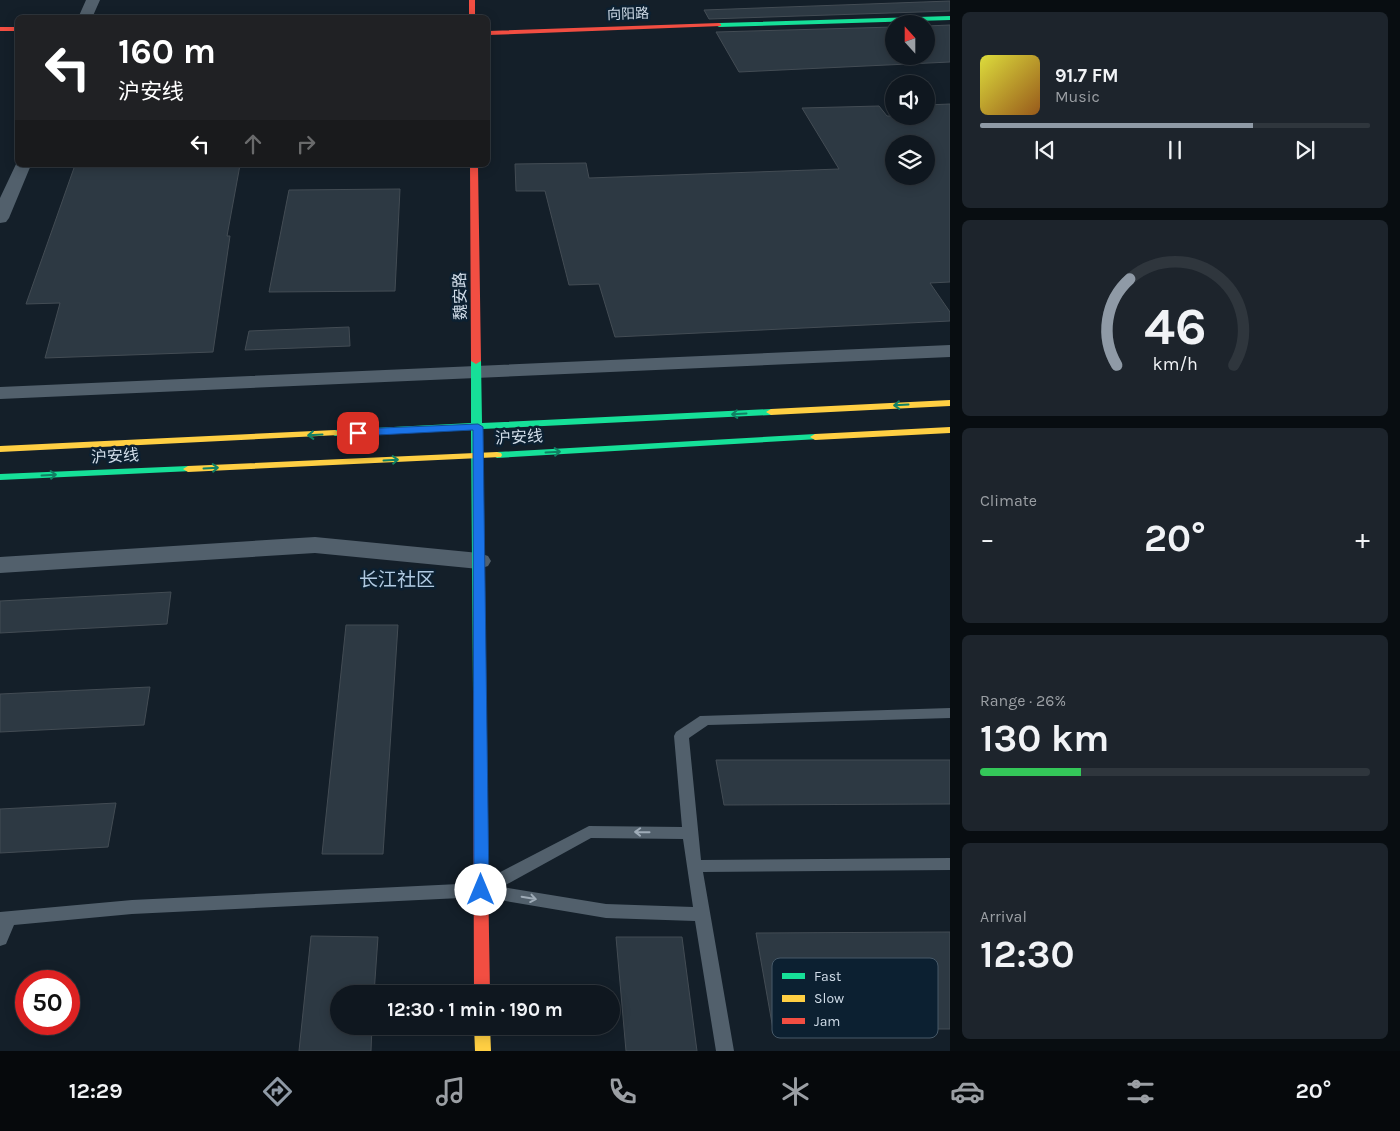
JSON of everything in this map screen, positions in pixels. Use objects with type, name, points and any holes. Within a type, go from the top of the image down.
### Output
[{"type":"main road","points":[[472,0],[472,15]]},
{"type":"main road","name":"向阳路","points":[[490,33],[950,18]]},
{"type":"main road","points":[[0,29],[15,29]]},
{"type":"main road","name":"魏安路","points":[[474,167],[482,985]]},
{"type":"main road","name":"沪安线","points":[[0,449],[950,403]]},
{"type":"main road","name":"沪安线","points":[[0,477],[478,456],[950,430]]},
{"type":"main road","points":[[482,1035],[482,1051]]},
{"type":"street","points":[[86,15],[93,0]]},
{"type":"street","points":[[0,218],[22,167]]},
{"type":"street","points":[[0,393],[950,351]]},
{"type":"street","points":[[0,565],[316,545],[479,561]]},
{"type":"lane","points":[[725,1051],[694,866],[681,736],[705,720],[950,714]]},
{"type":"lane","points":[[481,890],[589,832],[690,833]]},
{"type":"lane","points":[[694,866],[950,864]]},
{"type":"lane","points":[[0,939],[4,919],[132,907],[481,890],[606,912],[702,914]]},
{"type":"building","points":[[950,1],[950,11],[709,19],[704,10]]},
{"type":"building","points":[[950,25],[950,62],[935,63],[935,26]]},
{"type":"building","points":[[885,27],[885,65],[887,65],[739,72],[716,32]]},
{"type":"building","points":[[950,104],[950,282],[930,283],[950,312],[950,321],[615,337],[599,284],[569,285],[545,191],[516,191],[515,164],[586,163],[589,178],[839,169],[802,108],[879,106],[885,114],[885,125],[935,125],[935,105]]},
{"type":"building","points":[[74,167],[240,167],[227,236],[230,236],[213,352],[45,358],[60,303],[26,304]]},
{"type":"building","points":[[400,189],[395,291],[269,292],[289,190]]},
{"type":"building","points":[[349,327],[350,346],[245,350],[249,331]]},
{"type":"building","points":[[171,592],[167,624],[0,633],[0,601]]},
{"type":"building","points":[[346,625],[398,625],[383,854],[322,854]]},
{"type":"building","points":[[150,687],[144,725],[0,732],[0,694]]},
{"type":"building","points":[[716,760],[950,760],[950,804],[724,805]]},
{"type":"building","points":[[116,803],[108,847],[0,853],[0,809]]},
{"type":"building","points":[[950,932],[950,1029],[938,1029],[938,958],[772,958],[772,1023],[756,933]]},
{"type":"building","points":[[311,936],[378,937],[375,985],[330,985],[330,1035],[372,1035],[371,1051],[299,1051]]},
{"type":"building","points":[[616,937],[682,937],[697,1051],[626,1051]]},
{"type":"traffic: fast","points":[[719,25],[950,18]]},
{"type":"traffic: fast","points":[[476,361],[479,692]]},
{"type":"traffic: fast","points":[[335,433],[771,412]]},
{"type":"traffic: fast","points":[[497,455],[815,437]]},
{"type":"traffic: fast","points":[[0,477],[188,469]]},
{"type":"traffic: slow","points":[[771,412],[950,403]]},
{"type":"traffic: slow","points":[[815,437],[950,430]]},
{"type":"traffic: slow","points":[[0,449],[335,433]]},
{"type":"traffic: slow","points":[[188,469],[497,455]]},
{"type":"traffic: slow","points":[[482,1035],[483,1051]]},
{"type":"traffic: jam","points":[[472,0],[472,15]]},
{"type":"traffic: jam","points":[[490,33],[719,25]]},
{"type":"traffic: jam","points":[[0,29],[15,29]]},
{"type":"traffic: jam","points":[[474,167],[476,361]]},
{"type":"traffic: jam","points":[[479,692],[482,985]]},
{"type":"district","name":"长江社区","points":[[397,580]]},
{"type":"route","points":[[358,433],[478,427],[481,890]]}]
